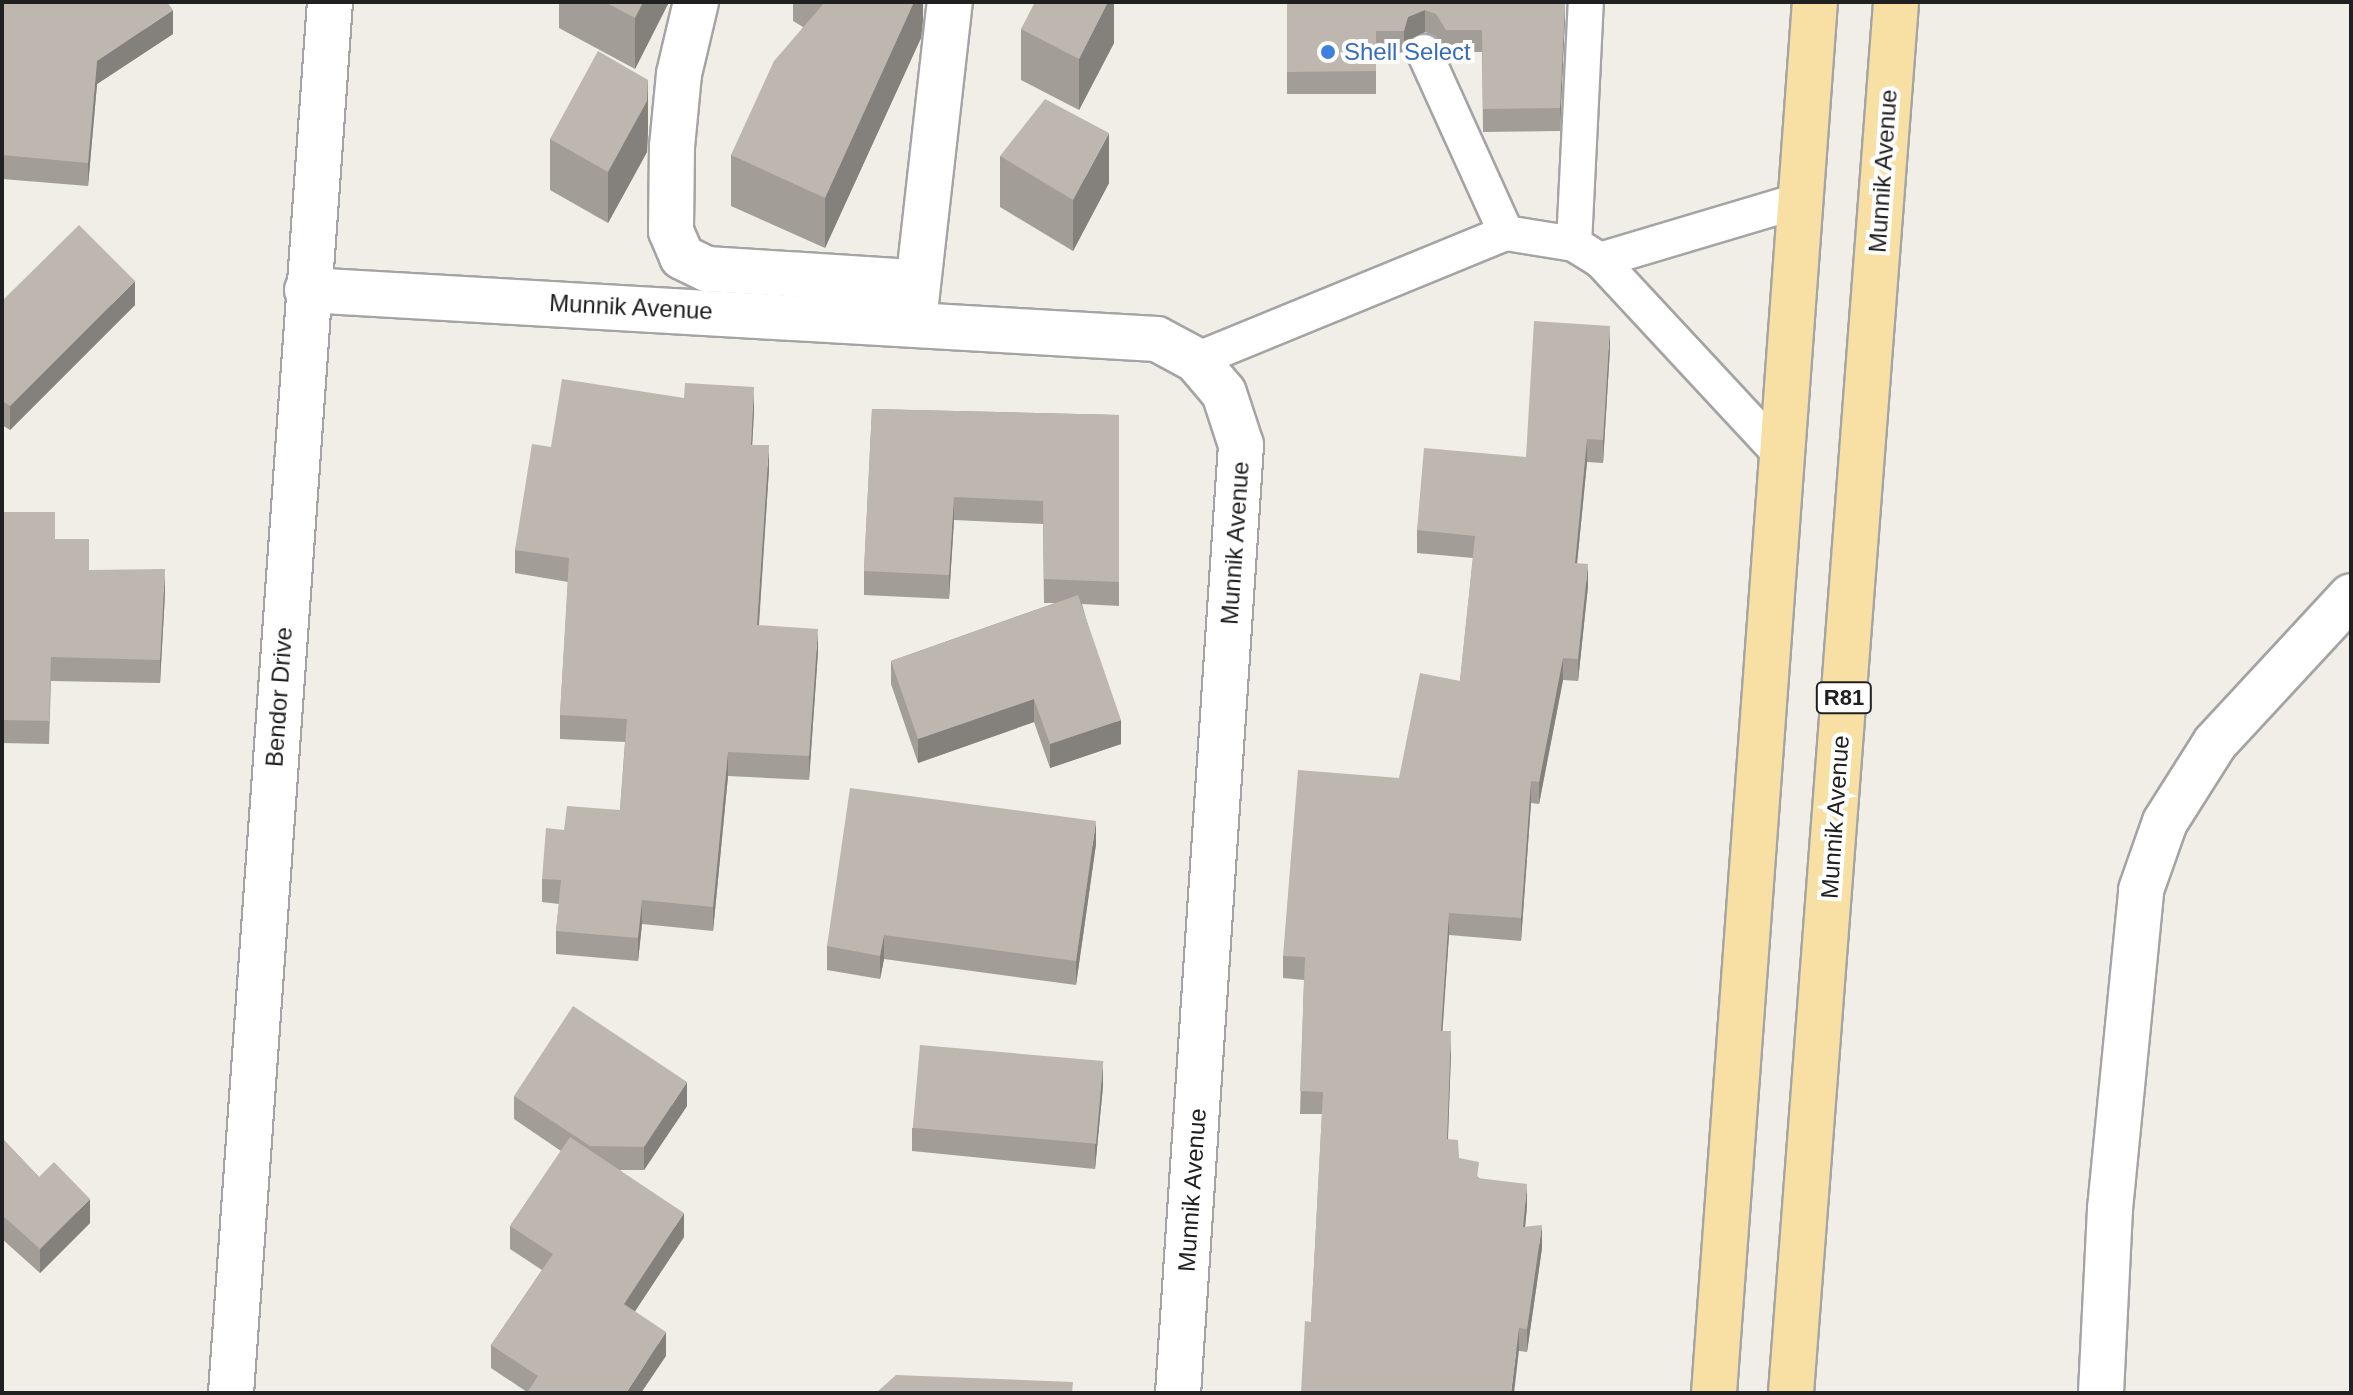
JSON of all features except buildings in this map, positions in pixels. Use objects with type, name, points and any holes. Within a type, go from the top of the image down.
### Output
[{"type":"main road","points":[[1714,1393],[1815,2]]},
{"type":"main road","name":"Munnik Avenue","points":[[1791,1393],[1896,2]]},
{"type":"street","name":"Bendor Drive","points":[[231,1393],[307,290],[330,2]]},
{"type":"street","points":[[696,2],[679,74],[672,147],[671,231],[682,257],[707,269],[915,303],[950,2]]},
{"type":"street","name":"Munnik Avenue","points":[[307,290],[915,303],[1157,339],[1196,360],[1224,393],[1241,445],[1178,1393]]},
{"type":"street","points":[[2101,1393],[2110,1209],[2141,890],[2165,822],[2215,743],[2351,596]]},
{"type":"lane","points":[[1586,2],[1587,252],[1782,456]]},
{"type":"lane","points":[[1424,52],[1506,233]]},
{"type":"lane","points":[[1196,360],[1506,233],[1587,252],[1801,200]]},
{"type":"place","name":"Shell Select","points":[[1328,52]]}]
